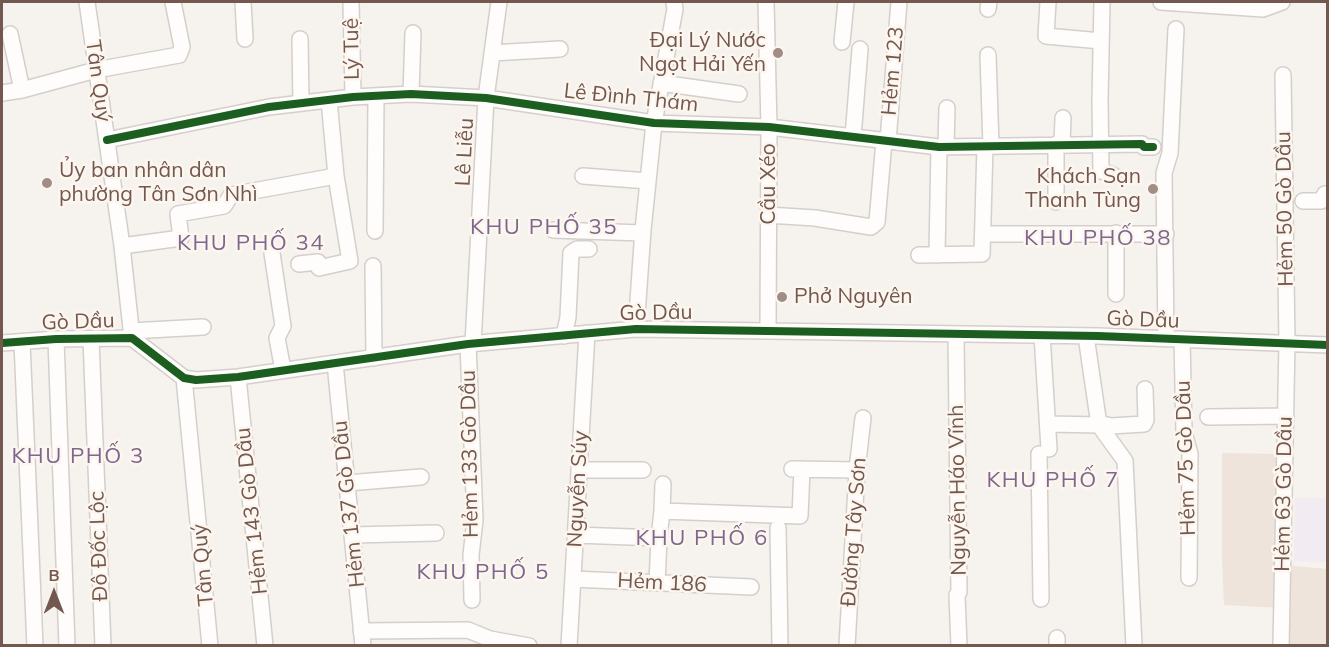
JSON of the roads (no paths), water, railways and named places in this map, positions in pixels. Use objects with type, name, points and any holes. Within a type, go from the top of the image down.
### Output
[{"type":"street","name":"Tân Quý","points":[[87,2],[122,246],[131,334]]},
{"type":"street","points":[[2,93],[22,90],[96,70],[179,55],[182,47],[173,2]]},
{"type":"street","points":[[243,2],[245,39]]},
{"type":"street","name":"Lý Tuệ","points":[[351,2],[353,97]]},
{"type":"street","name":"Lê Liễu","points":[[471,344],[486,98],[499,2]]},
{"type":"street","points":[[636,329],[654,123],[675,9],[674,2]]},
{"type":"street","name":"Cầu Xéo","points":[[766,2],[769,127],[768,330]]},
{"type":"street","points":[[842,42],[846,2]]},
{"type":"street","name":"Hẻm 123","points":[[768,215],[815,218],[871,227],[877,222],[899,2]]},
{"type":"street","points":[[1048,2],[1046,36],[1101,41]]},
{"type":"street","points":[[1102,2],[1101,171],[1113,175]]},
{"type":"street","points":[[1161,2],[1263,9],[1282,2]]},
{"type":"street","name":"Hẻm 75 Gò Dầu","points":[[1176,29],[1170,153],[1164,172],[1174,338],[1184,432],[1190,454],[1189,578]]},
{"type":"street","points":[[411,94],[412,33]]},
{"type":"street","points":[[10,34],[22,90]]},
{"type":"street","points":[[300,39],[301,103]]},
{"type":"street","points":[[492,53],[560,49]]},
{"type":"street","points":[[853,137],[860,49]]},
{"type":"street","points":[[919,255],[982,254],[988,146],[988,55]]},
{"type":"street","name":"Hẻm 50 Gò Dầu","points":[[1283,75],[1287,343]]},
{"type":"street","points":[[661,83],[739,94]]},
{"type":"street","name":"Lê Đình Thám","points":[[106,140],[248,111],[301,103],[411,94],[486,98],[654,123],[769,127],[943,146],[1100,143],[1142,144],[1143,147],[1153,147]]},
{"type":"street","points":[[375,231],[376,96]]},
{"type":"street","points":[[299,264],[318,262],[319,268],[350,261],[336,176],[329,100]]},
{"type":"street","points":[[936,255],[947,108]]},
{"type":"street","points":[[1056,202],[1059,144],[1063,118]]},
{"type":"street","points":[[122,246],[181,238],[178,214],[224,206],[231,195],[336,176]]},
{"type":"street","points":[[583,176],[648,181]]},
{"type":"street","points":[[1303,201],[1321,201],[1325,194],[1328,194]]},
{"type":"street","points":[[553,230],[643,233]]},
{"type":"street","points":[[1116,233],[1116,294]]},
{"type":"street","points":[[983,234],[1166,234]]},
{"type":"street","points":[[564,336],[568,317],[571,253],[577,249],[589,249]]},
{"type":"street","points":[[272,253],[283,326],[277,338],[283,370]]},
{"type":"street","points":[[373,266],[374,358]]},
{"type":"street","points":[[131,334],[202,327]]},
{"type":"street","name":"Gò Dầu","points":[[2,343],[91,339],[131,334],[184,378],[206,380],[471,344],[636,329],[1174,338],[1328,345]]},
{"type":"street","name":"Nguyễn Súy","points":[[569,645],[587,333]]},
{"type":"street","name":"Nguyễn Háo Vĩnh","points":[[956,334],[959,645]]},
{"type":"street","points":[[1041,599],[1044,451],[1048,424],[1042,335]]},
{"type":"street","points":[[1086,336],[1098,424],[1125,461],[1134,645]]},
{"type":"street","points":[[56,339],[67,645]]},
{"type":"street","name":"Đô Đốc Lộc","points":[[91,339],[103,645]]},
{"type":"street","points":[[22,342],[35,645]]},
{"type":"street","name":"Hẻm 63 Gò Dầu","points":[[1281,645],[1287,343]]},
{"type":"street","name":"Hẻm 133 Gò Dầu","points":[[471,344],[475,520],[471,555],[472,600]]},
{"type":"street","name":"Hẻm 137 Gò Dầu","points":[[335,363],[362,638]]},
{"type":"street","name":"Hẻm 143 Gò Dầu","points":[[238,377],[265,645]]},
{"type":"street","name":"Tân Quý","points":[[184,378],[210,645]]},
{"type":"street","points":[[1048,424],[1111,426],[1144,424],[1146,420],[1145,389]]},
{"type":"street","points":[[1208,417],[1286,416]]},
{"type":"street","name":"Đường Tây Sơn","points":[[847,645],[857,470],[863,418]]},
{"type":"street","points":[[662,511],[800,516],[797,469],[857,470]]},
{"type":"street","points":[[579,470],[643,470]]},
{"type":"street","points":[[347,483],[421,477]]},
{"type":"street","points":[[657,583],[663,484]]},
{"type":"street","points":[[778,528],[779,639]]},
{"type":"street","points":[[352,535],[436,533]]},
{"type":"street","points":[[575,536],[659,538]]},
{"type":"street","name":"Hẻm 186","points":[[573,579],[752,587]]},
{"type":"street","points":[[362,638],[468,630],[479,640],[490,639],[529,645]]},
{"type":"place","name":"Đại Lý Nước Ngọt Hải Yến","points":[[778,53]]},
{"type":"place","name":"Ủy ban nhân dân phường Tân Sơn Nhì","points":[[47,183]]},
{"type":"place","name":"Khách Sạn Thanh Tùng","points":[[1153,189]]},
{"type":"place","name":"Phở Nguyên","points":[[782,297]]},
{"type":"district","name":"KHU PHỐ 35","points":[[544,227]]},
{"type":"district","name":"KHU PHỐ 38","points":[[1098,238]]},
{"type":"district","name":"KHU PHỐ 34","points":[[251,243]]},
{"type":"district","name":"KHU PHỐ 3","points":[[78,456]]},
{"type":"district","name":"KHU PHỐ 7","points":[[1053,480]]},
{"type":"district","name":"KHU PHỐ 6","points":[[702,538]]},
{"type":"district","name":"KHU PHỐ 5","points":[[483,572]]}]
